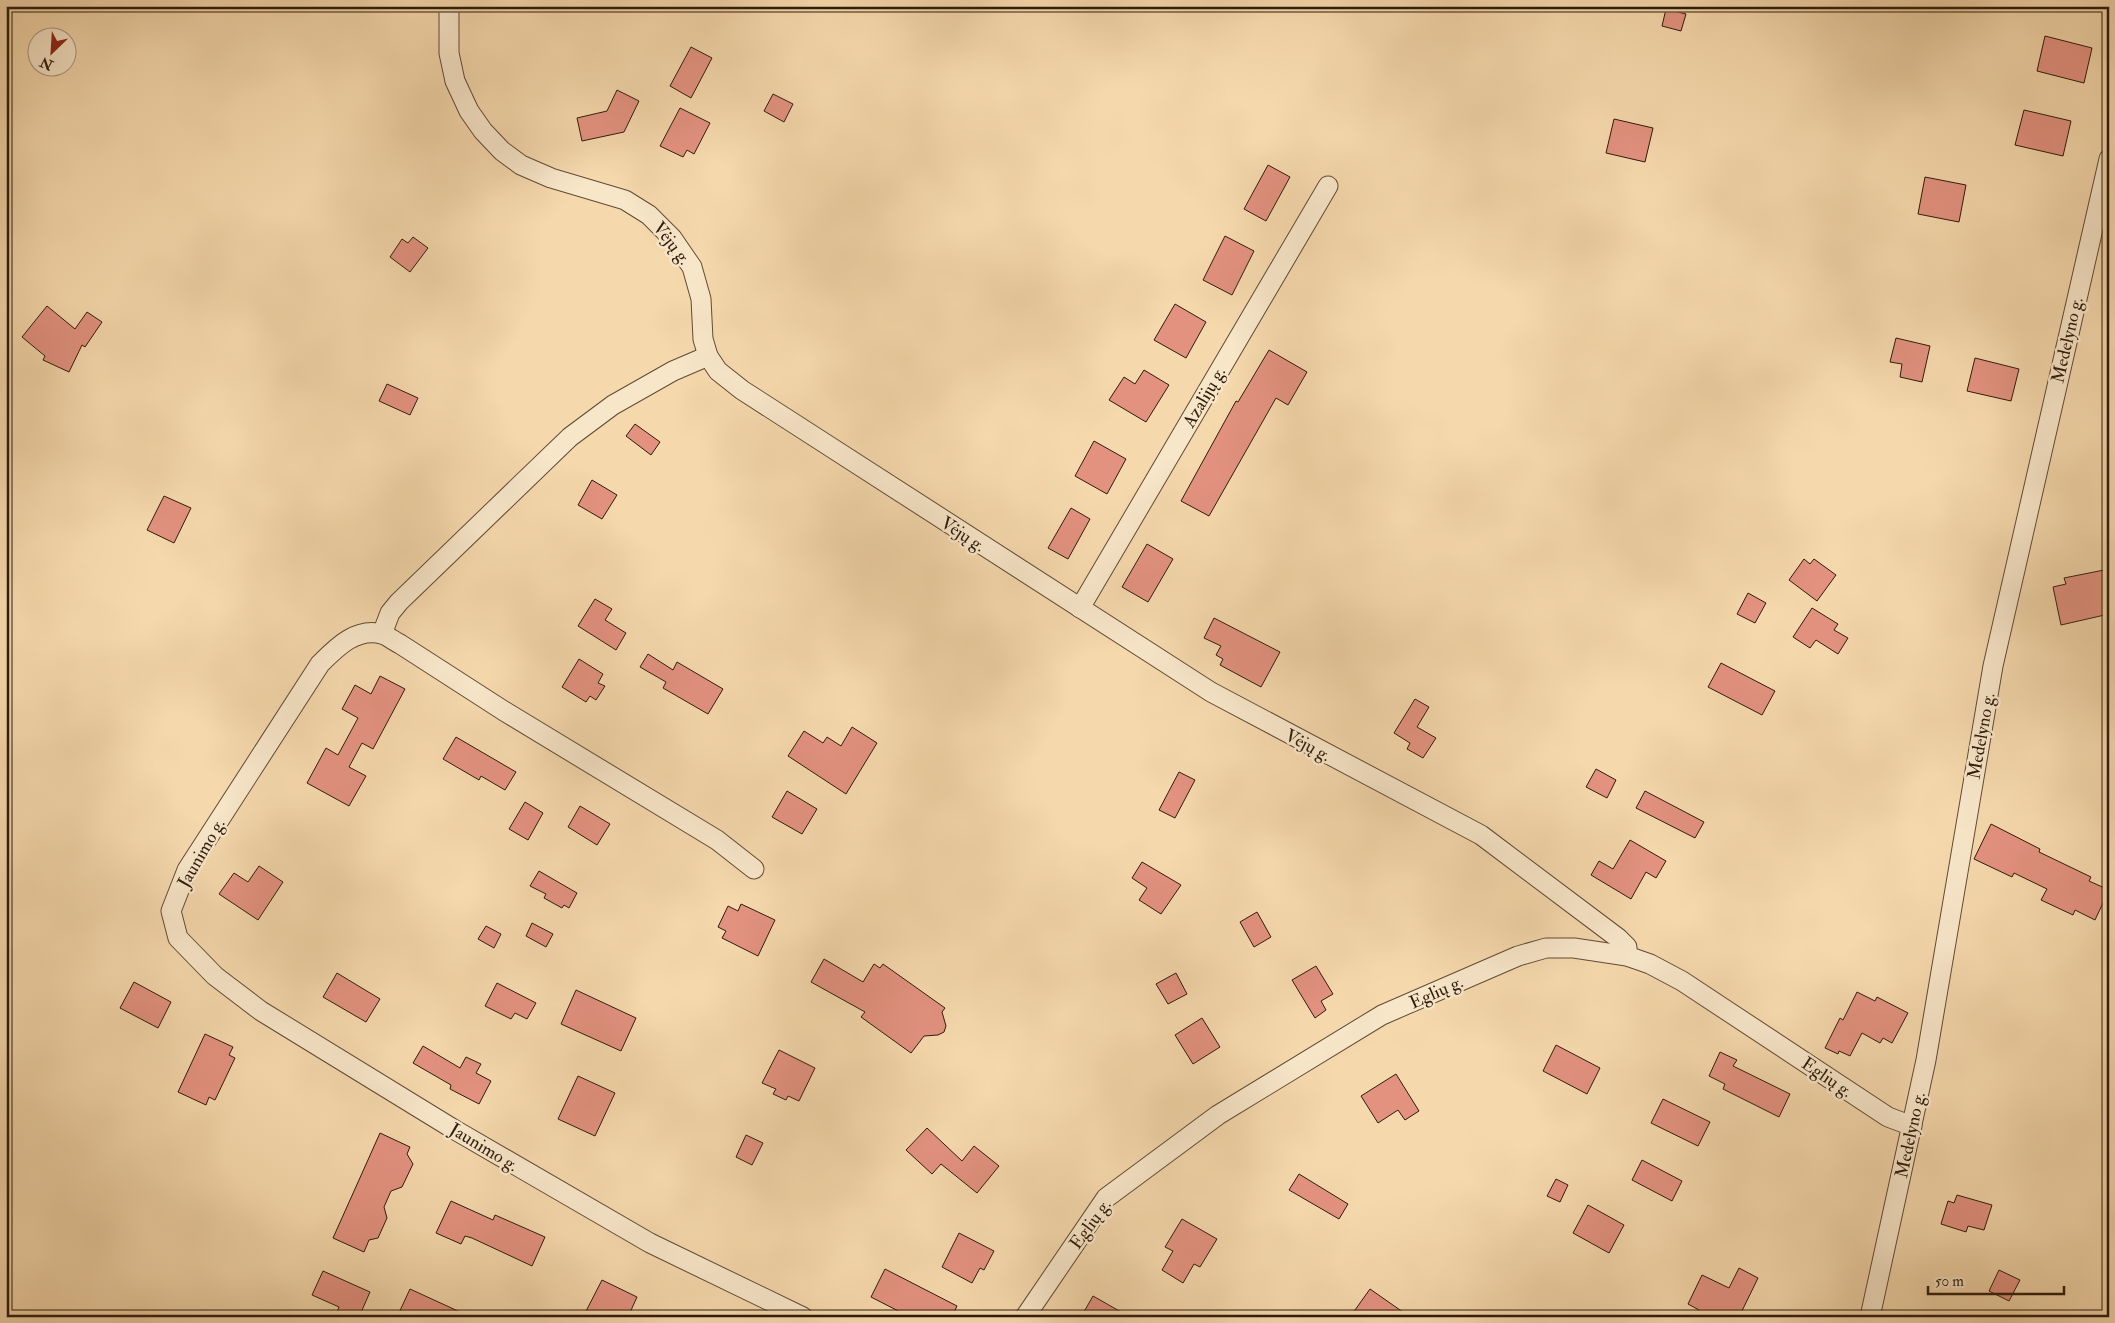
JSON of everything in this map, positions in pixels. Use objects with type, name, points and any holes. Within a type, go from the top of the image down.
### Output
[{"type":"street","name":"Vėjų g.","points":[[449,6],[449,53],[456,81],[469,111],[483,131],[502,151],[521,165],[550,178],[625,200],[649,215],[672,238],[692,267],[701,299],[703,339],[708,356],[718,371],[742,390],[1211,692],[1481,835],[1618,938],[1627,947],[1627,956]]},
{"type":"street","name":"Medelyno g.","points":[[1870,1317],[1926,1060],[1993,666],[2109,159]]},
{"type":"street","name":"Azalijų g.","points":[[1080,608],[1328,186]]},
{"type":"street","points":[[708,356],[673,371],[613,405],[570,437],[399,602],[390,613],[382,634],[717,840],[754,869]]},
{"type":"street","name":"Jaunimo g.","points":[[382,634],[362,634],[342,642],[320,664],[187,870],[170,911],[178,938],[215,976],[261,1011],[429,1114],[650,1243],[803,1317]]},
{"type":"street","name":"Eglių g.","points":[[1025,1317],[1106,1198],[1218,1115],[1374,1020],[1518,956],[1546,948],[1574,948],[1627,956],[1650,964],[1682,981],[1888,1117],[1912,1126]]},
{"type":"building","points":[[1666,9],[1686,14],[1681,31],[1662,26]]},
{"type":"building","points":[[2045,36],[2092,48],[2084,83],[2037,71]]},
{"type":"building","points":[[691,47],[712,58],[691,98],[670,86]]},
{"type":"building","points":[[617,90],[639,101],[624,132],[582,141],[577,118],[607,111]]},
{"type":"building","points":[[773,94],[793,104],[784,122],[764,111]]},
{"type":"building","points":[[680,108],[710,123],[694,154],[687,150],[683,157],[660,146]]},
{"type":"building","points":[[2024,110],[2071,121],[2063,156],[2015,145]]},
{"type":"building","points":[[1614,119],[1653,128],[1645,162],[1606,153]]},
{"type":"building","points":[[1268,165],[1290,177],[1266,221],[1244,209]]},
{"type":"building","points":[[1925,177],[1966,185],[1959,222],[1918,214]]},
{"type":"building","points":[[1225,236],[1254,251],[1232,295],[1203,280]]},
{"type":"building","points":[[413,237],[428,248],[410,272],[390,257],[402,239],[408,243]]},
{"type":"building","points":[[1175,304],[1206,322],[1186,358],[1154,340]]},
{"type":"building","points":[[47,306],[75,329],[87,312],[102,322],[85,347],[82,345],[69,372],[43,360],[45,356],[22,337]]},
{"type":"building","points":[[1896,338],[1930,346],[1922,382],[1900,377],[1902,364],[1890,362]]},
{"type":"building","points":[[1269,350],[1307,372],[1288,405],[1276,398],[1209,516],[1181,501],[1236,401],[1238,402]]},
{"type":"building","points":[[1975,358],[2019,369],[2011,401],[1967,391]]},
{"type":"building","points":[[1144,370],[1169,385],[1146,422],[1109,400],[1124,377],[1135,384]]},
{"type":"building","points":[[387,384],[418,398],[410,415],[379,401]]},
{"type":"building","points":[[635,424],[660,442],[651,455],[626,436]]},
{"type":"building","points":[[1094,441],[1126,459],[1107,494],[1075,476]]},
{"type":"building","points":[[592,480],[617,495],[602,519],[578,505]]},
{"type":"building","points":[[164,496],[191,508],[174,543],[147,530]]},
{"type":"building","points":[[1071,508],[1090,519],[1068,559],[1048,548]]},
{"type":"building","points":[[1147,544],[1173,559],[1148,602],[1122,587]]},
{"type":"building","points":[[1804,559],[1810,564],[1814,559],[1836,575],[1817,601],[1789,580]]},
{"type":"building","points":[[2109,569],[2109,614],[2061,625],[2053,587],[2066,584],[2064,578]]},
{"type":"building","points":[[1748,593],[1766,603],[1755,623],[1737,614]]},
{"type":"building","points":[[595,599],[612,609],[605,620],[626,633],[616,650],[578,626]]},
{"type":"building","points":[[1812,608],[1838,624],[1834,630],[1848,638],[1838,654],[1816,640],[1810,648],[1793,637]]},
{"type":"building","points":[[1214,618],[1280,652],[1261,687],[1220,665],[1223,659],[1216,655],[1221,646],[1204,638]]},
{"type":"building","points":[[648,654],[673,670],[677,662],[723,689],[708,714],[663,688],[666,682],[640,667]]},
{"type":"building","points":[[579,659],[603,674],[598,683],[605,686],[596,700],[590,696],[586,702],[562,687]]},
{"type":"building","points":[[1721,663],[1775,691],[1762,715],[1708,687]]},
{"type":"building","points":[[380,676],[405,689],[373,749],[362,743],[349,767],[366,776],[349,806],[307,783],[326,748],[338,755],[358,718],[342,709],[355,685],[371,694]]},
{"type":"building","points":[[1415,699],[1429,707],[1417,727],[1436,738],[1423,758],[1407,749],[1410,743],[1394,733]]},
{"type":"building","points":[[852,727],[877,743],[846,794],[788,756],[804,731],[823,743],[827,737],[841,746]]},
{"type":"building","points":[[456,737],[516,772],[505,790],[481,776],[479,780],[443,759]]},
{"type":"building","points":[[1596,769],[1616,780],[1607,798],[1586,787]]},
{"type":"building","points":[[1179,772],[1195,780],[1175,818],[1159,810]]},
{"type":"building","points":[[787,791],[817,809],[802,834],[772,817]]},
{"type":"building","points":[[1645,791],[1704,822],[1695,838],[1636,808]]},
{"type":"building","points":[[525,802],[543,813],[528,840],[509,829]]},
{"type":"building","points":[[580,806],[610,824],[597,845],[568,827]]},
{"type":"building","points":[[1991,824],[2040,849],[2039,852],[2091,877],[2089,881],[2109,890],[2095,920],[2075,910],[2073,915],[2041,900],[2047,889],[2014,873],[2012,877],[1974,859]]},
{"type":"building","points":[[1630,840],[1666,861],[1656,878],[1646,872],[1631,899],[1591,875],[1599,861],[1613,869]]},
{"type":"building","points":[[1142,862],[1181,885],[1161,914],[1139,900],[1147,888],[1132,878]]},
{"type":"building","points":[[259,866],[283,882],[258,920],[219,894],[234,873],[248,882]]},
{"type":"building","points":[[539,871],[577,893],[569,908],[564,905],[562,908],[544,898],[546,894],[530,886]]},
{"type":"building","points":[[741,904],[775,920],[758,956],[722,938],[726,931],[718,927],[728,906],[738,911]]},
{"type":"building","points":[[1257,912],[1271,937],[1254,947],[1240,922]]},
{"type":"building","points":[[532,923],[553,934],[546,947],[526,936]]},
{"type":"building","points":[[486,926],[501,934],[494,948],[478,939]]},
{"type":"building","points":[[824,959],[863,982],[874,964],[880,968],[883,964],[945,1008],[942,1012],[946,1026],[944,1032],[938,1035],[924,1036],[911,1053],[861,1017],[865,1012],[811,982]]},
{"type":"building","points":[[1316,966],[1333,994],[1321,1001],[1326,1010],[1315,1018],[1292,980]]},
{"type":"building","points":[[337,973],[380,999],[366,1022],[323,997]]},
{"type":"building","points":[[1176,973],[1187,994],[1168,1004],[1156,984]]},
{"type":"building","points":[[134,982],[171,1002],[158,1028],[120,1008]]},
{"type":"building","points":[[497,983],[536,1003],[527,1019],[515,1013],[511,1019],[485,1006]]},
{"type":"building","points":[[576,990],[636,1018],[621,1051],[561,1024]]},
{"type":"building","points":[[1857,992],[1875,1001],[1877,997],[1908,1013],[1892,1043],[1883,1038],[1880,1043],[1862,1033],[1850,1056],[1839,1051],[1838,1054],[1825,1048],[1840,1018],[1843,1020]]},
{"type":"building","points":[[1202,1018],[1220,1047],[1193,1064],[1175,1035]]},
{"type":"building","points":[[205,1034],[233,1047],[229,1055],[235,1058],[215,1100],[209,1097],[206,1105],[178,1092]]},
{"type":"building","points":[[1556,1045],[1600,1068],[1587,1094],[1543,1071]]},
{"type":"building","points":[[423,1046],[460,1068],[466,1057],[481,1064],[476,1073],[491,1081],[479,1104],[450,1089],[451,1085],[413,1063]]},
{"type":"building","points":[[779,1050],[815,1068],[799,1101],[788,1096],[786,1100],[773,1094],[776,1089],[762,1083]]},
{"type":"building","points":[[1720,1052],[1737,1060],[1733,1066],[1790,1094],[1779,1117],[1723,1089],[1725,1084],[1709,1076]]},
{"type":"building","points":[[1396,1074],[1419,1111],[1405,1120],[1398,1110],[1378,1123],[1361,1096]]},
{"type":"building","points":[[578,1076],[615,1093],[595,1136],[558,1119]]},
{"type":"building","points":[[1663,1099],[1710,1122],[1698,1146],[1651,1123]]},
{"type":"building","points":[[927,1128],[962,1161],[974,1146],[999,1166],[977,1193],[941,1164],[932,1174],[906,1150]]},
{"type":"building","points":[[380,1133],[410,1147],[407,1154],[413,1164],[402,1187],[391,1191],[384,1207],[387,1218],[378,1238],[369,1240],[364,1252],[333,1238]]},
{"type":"building","points":[[746,1135],[763,1143],[752,1165],[736,1157]]},
{"type":"building","points":[[1642,1160],[1682,1181],[1672,1201],[1632,1180]]},
{"type":"building","points":[[1299,1174],[1348,1204],[1339,1219],[1289,1190]]},
{"type":"building","points":[[1556,1179],[1568,1185],[1560,1202],[1547,1196]]},
{"type":"building","points":[[1957,1195],[1992,1205],[1984,1230],[1968,1226],[1966,1232],[1941,1224],[1948,1201],[1954,1203]]},
{"type":"building","points":[[451,1201],[493,1220],[495,1215],[545,1237],[532,1266],[472,1238],[465,1236],[461,1244],[436,1233]]},
{"type":"building","points":[[1588,1205],[1624,1225],[1609,1253],[1573,1233]]},
{"type":"building","points":[[1182,1219],[1217,1239],[1200,1267],[1194,1264],[1183,1283],[1162,1270],[1173,1251],[1165,1247]]},
{"type":"building","points":[[959,1233],[994,1251],[984,1270],[980,1268],[972,1283],[942,1267]]},
{"type":"building","points":[[1739,1268],[1758,1278],[1739,1317],[1696,1317],[1699,1310],[1688,1304],[1702,1275],[1729,1288]]},
{"type":"building","points":[[885,1269],[957,1306],[952,1317],[910,1317],[871,1297]]},
{"type":"building","points":[[1999,1270],[2020,1280],[2009,1301],[1989,1291]]},
{"type":"building","points":[[323,1271],[370,1292],[359,1317],[335,1317],[339,1307],[312,1295]]},
{"type":"building","points":[[602,1280],[637,1297],[628,1317],[583,1317]]},
{"type":"building","points":[[410,1289],[471,1317],[397,1317]]},
{"type":"building","points":[[1370,1289],[1410,1317],[1350,1317]]},
{"type":"building","points":[[1093,1296],[1130,1317],[1081,1317]]}]
